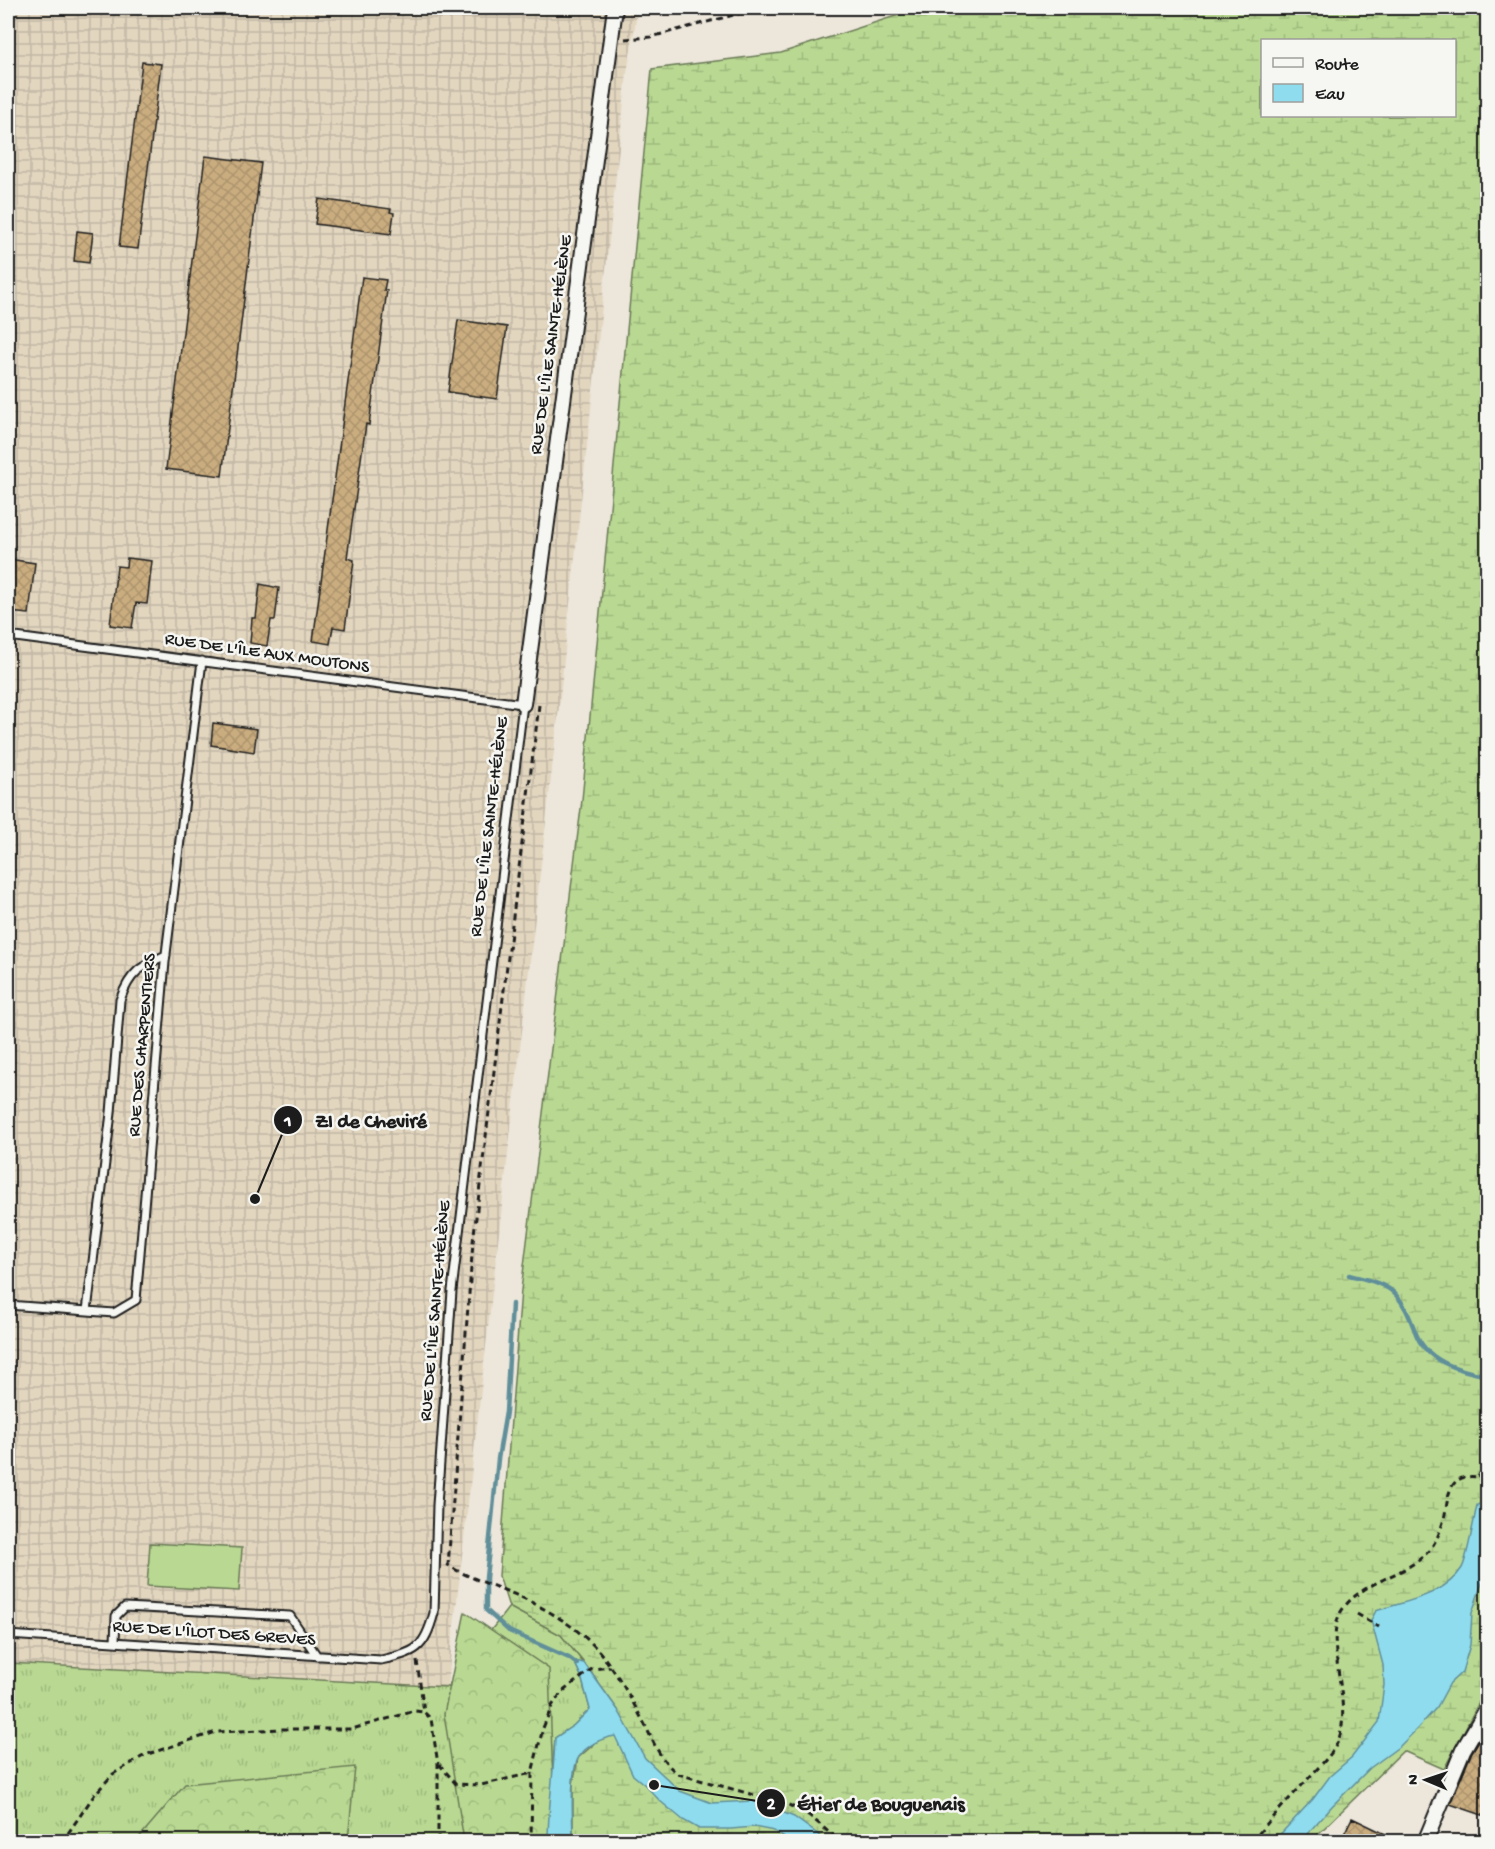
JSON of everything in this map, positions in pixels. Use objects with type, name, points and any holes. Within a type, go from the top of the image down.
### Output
[{"type":"street","name":"RUE DE L'ÎLE SAINTE-HÉLÈNE","points":[[523,704],[615,8]]},
{"type":"street","points":[[1425,1842],[1463,1750],[1488,1707]]},
{"type":"lane","name":"RUE DE L'ÎLE AUX MOUTONS","points":[[8,636],[523,704]]},
{"type":"lane","name":"RUE DES CHARPENTIERS","points":[[8,1305],[114,1313],[136,1300],[166,955],[202,661]]},
{"type":"lane","name":"RUE DE L'ÎLE SAINTE-HÉLÈNE","points":[[416,1649],[421,1646],[434,1613],[437,1505],[453,1291],[523,704]]},
{"type":"lane","points":[[87,1311],[111,1113],[120,1000],[126,983],[133,973],[166,955]]},
{"type":"lane","points":[[115,1642],[116,1616],[125,1606],[290,1616],[317,1656]]},
{"type":"lane","name":"RUE DE L'ÎLOT DES GREVES","points":[[8,1635],[381,1660],[416,1649]]},
{"type":"path","points":[[610,43],[618,40],[651,37],[760,8]]},
{"type":"path","points":[[624,49],[626,28]]},
{"type":"path","points":[[541,696],[473,1242],[448,1565],[465,1576],[513,1593],[556,1617],[594,1646],[611,1667],[644,1723],[653,1746],[667,1765],[678,1774],[787,1804],[810,1816],[840,1842]]},
{"type":"path","points":[[1478,1477],[1488,1460]]},
{"type":"path","points":[[1252,1842],[1328,1756],[1339,1740],[1343,1695],[1335,1636],[1342,1610],[1375,1583],[1424,1558],[1435,1542],[1444,1519],[1446,1497],[1452,1485],[1468,1476],[1478,1477],[1487,1489]]},
{"type":"path","points":[[1357,1614],[1379,1627]]},
{"type":"path","points":[[416,1649],[423,1712],[430,1719],[438,1764],[438,1842]]},
{"type":"path","points":[[531,1842],[532,1773],[543,1728],[552,1706],[562,1692],[592,1669],[611,1667]]},
{"type":"path","points":[[62,1842],[95,1794],[112,1774],[145,1755],[216,1732],[352,1729],[415,1712],[423,1712]]},
{"type":"path","points":[[438,1764],[456,1784],[481,1785],[532,1773]]},
{"type":"shaded area","points":[[8,8],[638,8],[627,73],[556,734],[447,1687],[8,1663]]},
{"type":"green space","points":[[920,8],[1487,8],[1488,1685],[1444,1769],[1403,1751],[1311,1841],[573,1841],[573,1784],[578,1758],[600,1739],[618,1710],[561,1635],[509,1607],[499,1576],[521,1290],[582,800],[652,69],[781,53]]},
{"type":"green space","points":[[150,1543],[242,1548],[239,1591],[147,1586]]},
{"type":"green space","points":[[509,1607],[561,1635],[584,1663],[574,1661],[581,1676],[590,1709],[574,1725],[555,1738],[548,1841],[8,1841],[8,1663],[447,1687]]},
{"type":"green space","points":[[465,1612],[549,1669],[555,1841],[464,1841],[444,1714]]},
{"type":"green space","points":[[355,1767],[348,1841],[136,1841],[185,1784]]},
{"type":"water","points":[[1487,1501],[1487,1568],[1472,1613],[1470,1645],[1462,1672],[1450,1683],[1437,1707],[1418,1728],[1400,1746],[1370,1768],[1301,1841],[1274,1841],[1313,1799],[1330,1776],[1352,1757],[1379,1722],[1384,1685],[1383,1665],[1371,1620],[1376,1611],[1435,1591],[1454,1577],[1464,1563],[1477,1505]]},
{"type":"water","points":[[574,1661],[584,1663],[618,1710],[645,1758],[680,1791],[712,1803],[752,1801],[794,1817],[827,1841],[789,1841],[774,1831],[754,1827],[699,1829],[683,1820],[633,1775],[615,1736],[600,1740],[590,1746],[582,1753],[576,1764],[572,1810],[573,1841],[548,1841],[555,1738],[574,1725],[590,1709],[581,1676]]},
{"type":"building","points":[[142,62],[161,64],[138,249],[119,247]]},
{"type":"building","points":[[205,156],[261,163],[222,476],[166,469]]},
{"type":"building","points":[[319,199],[391,209],[390,212],[394,213],[391,234],[315,224]]},
{"type":"building","points":[[77,231],[93,233],[89,263],[74,261]]},
{"type":"building","points":[[362,277],[386,280],[384,290],[387,290],[369,425],[366,424],[347,558],[354,560],[345,629],[333,627],[330,644],[313,641]]},
{"type":"building","points":[[458,320],[507,327],[497,399],[448,392]]},
{"type":"building","points":[[127,558],[152,561],[147,604],[136,603],[132,628],[110,625],[117,566],[126,567]]},
{"type":"building","points":[[8,559],[35,563],[29,614],[8,612]]},
{"type":"building","points":[[260,584],[279,588],[275,620],[271,620],[267,646],[250,643],[252,618],[256,618]]},
{"type":"building","points":[[213,723],[257,729],[254,752],[211,745]]},
{"type":"building","points":[[1488,1726],[1488,1817],[1450,1804],[1472,1752]]},
{"type":"building","points":[[1352,1818],[1402,1842],[1361,1842],[1344,1834]]},
{"type":"waterway","points":[[1349,1275],[1374,1282],[1392,1291],[1403,1304],[1422,1345],[1438,1359],[1457,1368],[1488,1376]]},
{"type":"waterway","points":[[512,1304],[506,1412],[498,1459],[486,1578],[486,1610],[509,1631],[569,1658],[577,1664]]},
{"type":"place","name":"ZI de Cheviré","points":[[255,1199]]},
{"type":"place","name":"Étier de Bouguenais","points":[[654,1785]]}]
